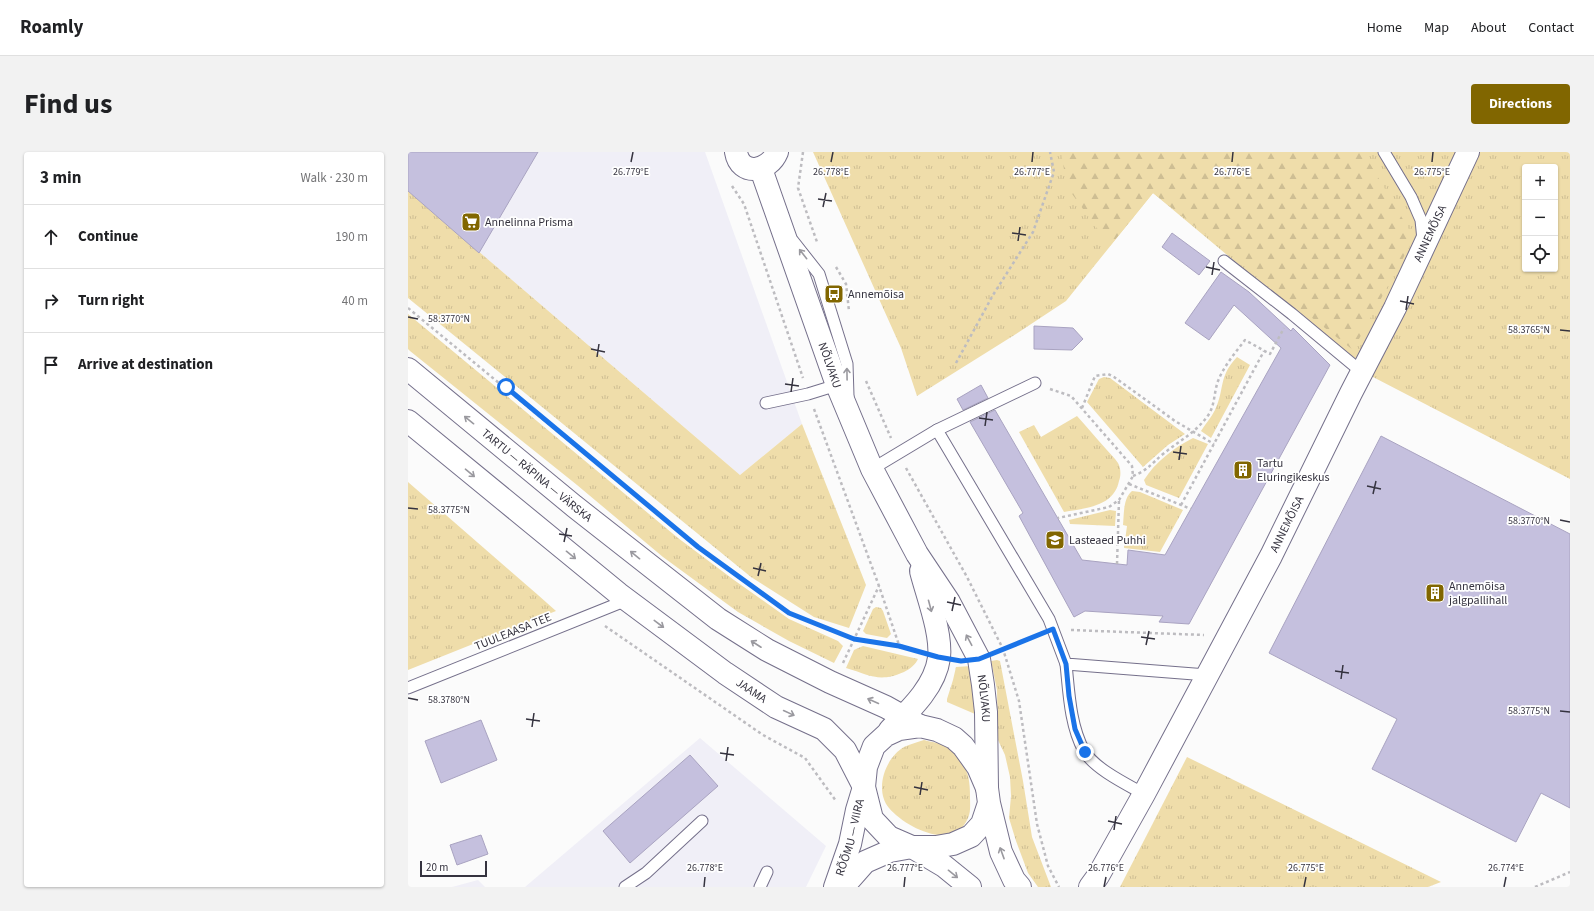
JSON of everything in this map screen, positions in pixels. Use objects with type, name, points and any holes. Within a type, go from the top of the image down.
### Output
[{"type":"street","points":[[736,152],[739,161],[744,166],[761,169],[768,166],[777,152]]},
{"type":"street","name":"ANNEMÕISA","points":[[1090,887],[1098,876],[1144,794],[1270,556],[1351,393],[1363,373],[1468,152]]},
{"type":"street","name":"NÕLVAKU","points":[[761,169],[836,385],[872,468],[917,554],[949,602],[979,659],[986,712],[988,795]]},
{"type":"street","name":"TARTU — RÄPINA — VÄRSKA","points":[[408,369],[574,506],[718,619],[767,650],[911,722]]},
{"type":"street","points":[[408,421],[628,600]]},
{"type":"street","name":"NÕLVAKU","points":[[911,722],[918,701],[933,676],[938,657],[938,636],[917,554]]},
{"type":"street","name":"JAAMA","points":[[628,600],[725,674],[776,706],[824,729],[846,750],[864,787]]},
{"type":"street","points":[[970,887],[944,866],[912,847],[890,837],[872,819],[864,787],[866,767],[874,746],[886,735],[911,722],[937,730],[954,738],[963,746],[978,767],[988,795],[1001,852],[1014,880],[1020,887]]},
{"type":"street","name":"RÕÕMU — VIIRA","points":[[835,887],[850,844],[857,810],[864,787]]},
{"type":"street","points":[[912,847],[936,847],[953,844],[971,836],[982,824],[988,795]]},
{"type":"street","name":"RÕÕMU — VIIRA","points":[[843,887],[865,862],[890,851],[912,847]]},
{"type":"lane","points":[[1384,152],[1411,197],[1421,220],[1424,246]]},
{"type":"lane","points":[[781,225],[819,274],[847,364],[848,413]]},
{"type":"lane","points":[[1224,261],[1292,314],[1363,373]]},
{"type":"lane","points":[[872,468],[937,430],[1035,383]]},
{"type":"lane","points":[[766,403],[808,394],[836,385]]},
{"type":"lane","points":[[937,430],[1053,629],[1066,664],[1069,696],[1075,729],[1085,752],[1103,770],[1144,794]]},
{"type":"lane","name":"TUULEAASA TEE","points":[[408,688],[628,600]]},
{"type":"lane","points":[[1066,664],[1207,675]]},
{"type":"lane","points":[[625,887],[646,873],[702,821]]},
{"type":"lane","points":[[760,887],[766,872]]},
{"type":"path","points":[[803,152],[798,188],[816,240],[820,245]]},
{"type":"path","points":[[956,363],[990,301],[1033,232],[1054,172],[1050,152]]},
{"type":"path","points":[[835,266],[846,284],[850,315]]},
{"type":"path","points":[[408,308],[698,547],[789,613],[854,639],[899,646],[938,657]]},
{"type":"path","points":[[1133,476],[1146,470],[1156,460],[1194,433],[1210,412],[1221,376],[1245,340],[1270,354],[1292,314]]},
{"type":"path","points":[[1181,505],[1264,351]]},
{"type":"path","points":[[1082,408],[1092,381],[1096,376],[1108,374],[1154,407],[1214,444]]},
{"type":"path","points":[[864,376],[898,454],[967,577],[1003,649],[1019,701],[1037,824],[1048,866],[1059,887]]},
{"type":"path","points":[[1035,383],[1071,396],[1132,466],[1133,476],[1119,500],[1109,507],[1058,518]]},
{"type":"path","points":[[1129,484],[1191,509]]},
{"type":"path","points":[[1117,564],[1119,500]]},
{"type":"path","points":[[841,666],[879,586]]},
{"type":"path","points":[[589,616],[763,735],[805,758],[838,804]]},
{"type":"path","points":[[979,659],[1053,629],[1206,635]]},
{"type":"path","points":[[1535,887],[1570,872]]},
{"type":"shaded area","points":[[408,152],[705,152],[802,424],[740,475],[408,191]]},
{"type":"shaded area","points":[[700,738],[826,846],[806,887],[525,887]]},
{"type":"shaded area","points":[[478,880],[485,887],[452,887]]},
{"type":"green space","points":[[813,152],[1570,152],[1570,479],[1373,377],[1153,193],[1066,301],[917,396],[901,348]]},
{"type":"green space","points":[[1061,152],[1363,152],[1414,238],[1353,350],[1153,193],[1110,246],[1067,187]]},
{"type":"green space","points":[[408,191],[740,475],[802,424],[866,585],[849,628],[814,617],[751,577],[408,298]]},
{"type":"green space","points":[[408,314],[678,538],[789,619],[838,641],[843,646],[834,663],[789,641],[738,612],[663,557],[577,485],[410,351],[408,349]]},
{"type":"green space","points":[[1237,357],[1250,365],[1211,438],[1201,431],[1215,410],[1224,377],[1231,364]]},
{"type":"green space","points":[[1104,377],[1110,378],[1185,434],[1168,445],[1143,467],[1087,402],[1099,379]]},
{"type":"green space","points":[[1077,416],[1117,461],[1120,467],[1120,477],[1116,490],[1105,501],[1098,505],[1064,512],[1019,432],[1034,425],[1041,437]]},
{"type":"green space","points":[[1193,438],[1208,444],[1179,498],[1146,485],[1144,480],[1160,461],[1172,450]]},
{"type":"green space","points":[[408,482],[538,595],[556,611],[408,670]]},
{"type":"green space","points":[[1132,491],[1140,492],[1183,510],[1160,552],[1124,548],[1127,526],[1123,525],[1124,507],[1129,494]]},
{"type":"green space","points":[[1110,510],[1116,511],[1115,526],[1070,524],[1069,520]]},
{"type":"green space","points":[[876,607],[881,608],[883,611],[891,634],[887,638],[866,634],[863,631],[873,609]]},
{"type":"green space","points":[[863,646],[918,659],[911,668],[906,671],[888,677],[875,677],[846,668],[854,650]]},
{"type":"green space","points":[[991,661],[1000,661],[1032,837],[1051,887],[1038,887],[1028,873],[1009,818],[1011,796],[1010,777],[1005,755],[998,740],[997,690]]},
{"type":"green space","points":[[971,666],[976,709],[975,714],[947,702],[956,667]]},
{"type":"green space","points":[[924,740],[949,748],[959,758],[969,778],[969,816],[961,828],[952,834],[941,835],[930,833],[907,823],[889,808],[882,792],[882,784],[887,766],[897,752],[904,747]]},
{"type":"green space","points":[[1187,757],[1441,882],[1428,887],[1120,887]]},
{"type":"building","name":"Annelinna Prisma","points":[[408,152],[538,152],[479,253],[408,191]]},
{"type":"building","points":[[1172,233],[1210,261],[1199,275],[1162,247]]},
{"type":"building","name":"Tartu Eluringikeskus","points":[[1221,272],[1249,292],[1291,331],[1293,328],[1330,365],[1189,624],[1159,622],[1163,616],[1085,611],[1074,617],[1019,516],[1023,513],[970,422],[995,410],[1082,560],[1127,565],[1128,550],[1165,555],[1281,348],[1234,305],[1209,340],[1185,323]]},
{"type":"building","points":[[1034,326],[1073,328],[1083,339],[1072,350],[1034,349]]},
{"type":"building","points":[[981,385],[988,398],[963,410],[957,399]]},
{"type":"building","name":"Annemõisa jalgpallihall","points":[[1381,436],[1570,534],[1570,808],[1541,793],[1516,842],[1372,769],[1397,719],[1269,653]]},
{"type":"building","points":[[481,720],[497,760],[441,783],[425,741]]},
{"type":"building","points":[[690,755],[718,786],[630,863],[603,831]]},
{"type":"building","points":[[481,835],[488,854],[457,865],[450,845]]},
{"type":"place","name":"Annelinna Prisma","points":[[471,222]]},
{"type":"place","name":"Annemõisa","points":[[834,294]]},
{"type":"place","name":"Tartu Eluringikeskus","points":[[1243,470]]},
{"type":"place","name":"Lasteaed Puhhi","points":[[1055,540]]},
{"type":"place","name":"Annemõisa jalgpallihall","points":[[1435,593]]},
{"type":"route","points":[[506,387],[698,547],[789,613],[854,639],[899,646],[938,657],[961,661],[979,659],[1053,629],[1066,664],[1069,696],[1075,729],[1085,752]]}]
